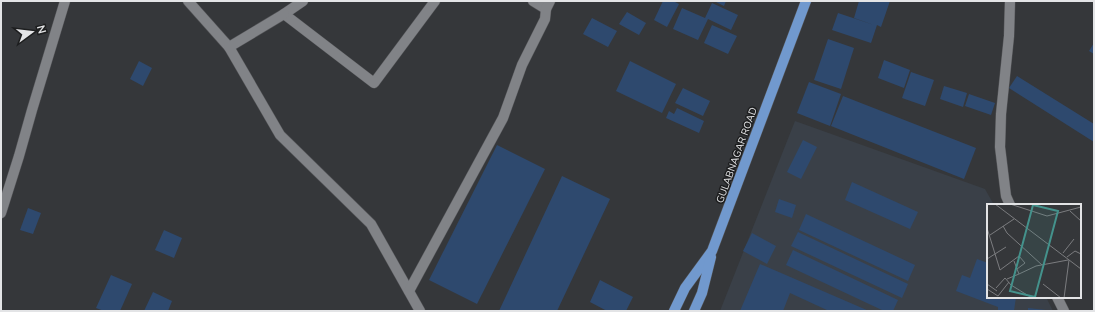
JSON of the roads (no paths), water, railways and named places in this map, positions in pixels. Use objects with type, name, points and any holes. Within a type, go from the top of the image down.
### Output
[{"type":"main road","name":"GULABNAGAR ROAD","points":[[674,311],[685,288],[712,251],[806,1]]},
{"type":"main road","points":[[694,311],[702,293],[712,251]]},
{"type":"street","points":[[1,213],[65,1]]},
{"type":"street","points":[[188,1],[229,47],[280,135],[371,224],[420,311]]},
{"type":"street","points":[[229,47],[303,1]]},
{"type":"street","points":[[284,14],[374,83],[435,1]]},
{"type":"street","points":[[409,291],[503,118],[522,65],[545,19],[548,5],[533,1]]},
{"type":"street","points":[[1010,1],[1009,36],[1001,114],[1000,147],[1006,196],[1010,204]]},
{"type":"street","points":[[1058,298],[1064,311]]}]
